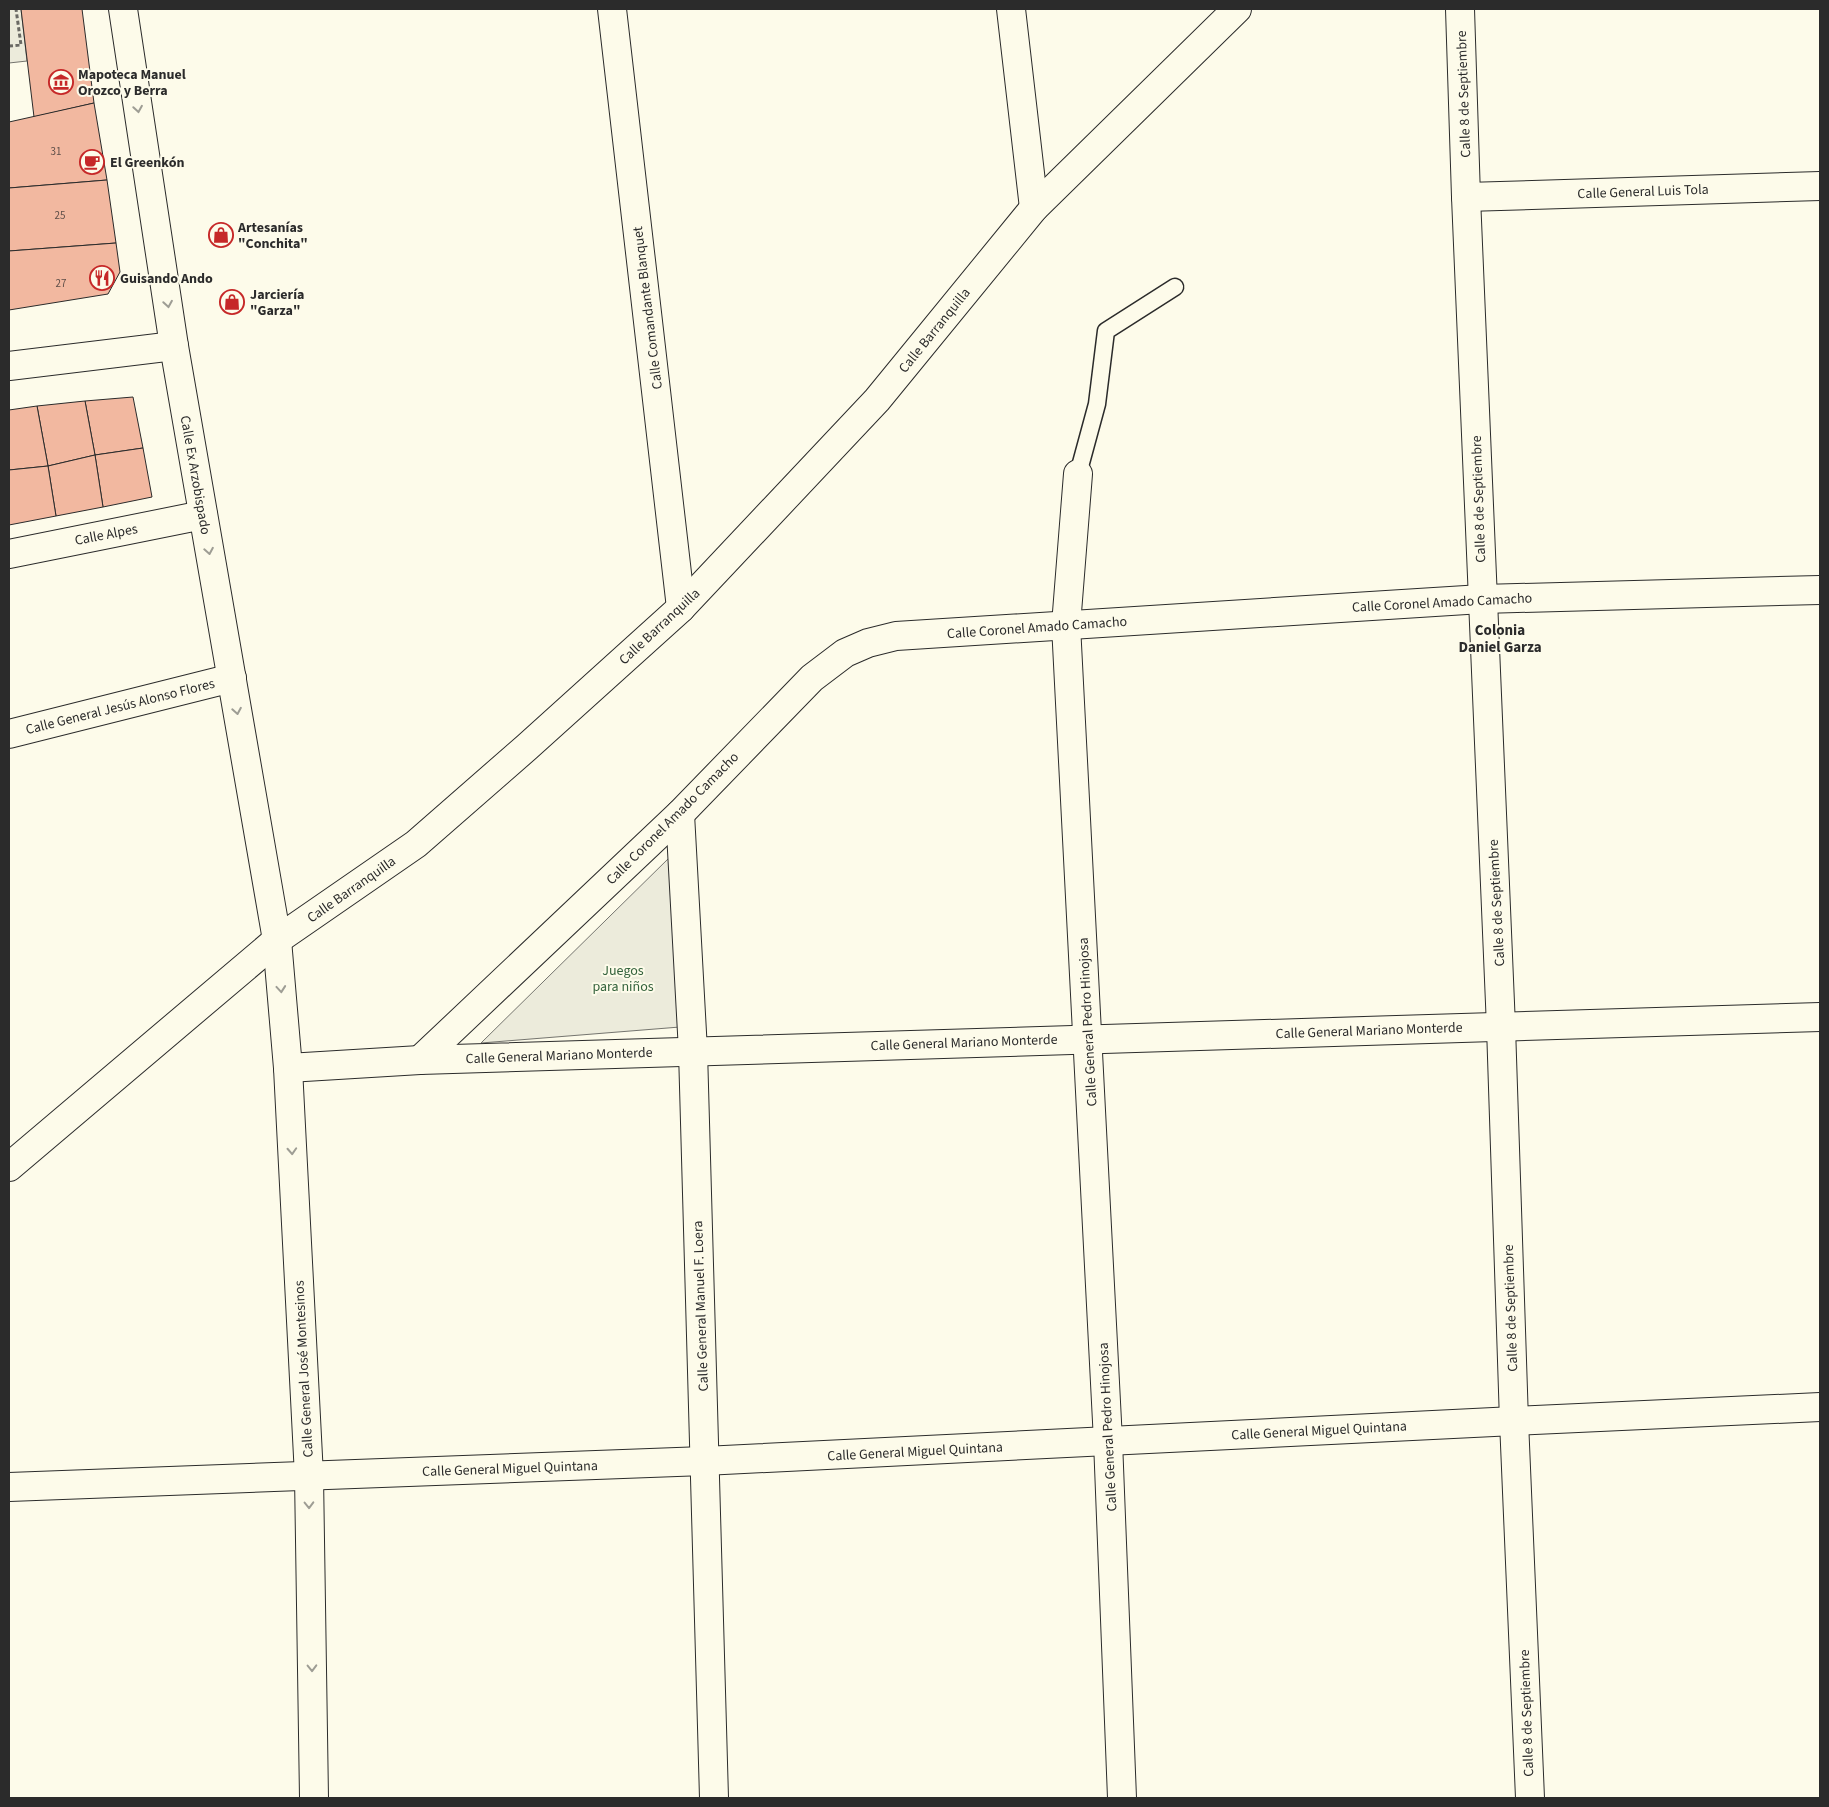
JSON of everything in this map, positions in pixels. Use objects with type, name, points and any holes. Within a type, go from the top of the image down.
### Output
[{"type":"street","name":"Calle Ex Arzobispado","points":[[123,9],[174,346],[277,940]]},
{"type":"street","name":"Calle Comandante Blanquet","points":[[612,9],[681,608]]},
{"type":"street","points":[[1011,9],[1034,208]]},
{"type":"street","name":"Calle Barranquilla","points":[[9,1167],[277,940],[416,844],[681,608],[877,400],[1034,208],[1237,9]]},
{"type":"street","name":"Calle 8 de Septiembre","points":[[1460,9],[1530,1798]]},
{"type":"street","name":"Calle General Luis Tola","points":[[1466,196],[1820,186]]},
{"type":"street","points":[[9,366],[174,346]]},
{"type":"street","name":"Calle General Pedro Hinojosa","points":[[1078,474],[1066,625],[1108,1441],[1122,1798]]},
{"type":"street","name":"Calle Alpes","points":[[9,554],[203,515]]},
{"type":"street","name":"Calle Coronel Amado Camacho","points":[[420,1060],[680,814],[812,678],[845,654],[868,643],[896,636],[1482,599],[1820,590]]},
{"type":"street","name":"Calle General Jesús Alonso Flores","points":[[9,734],[232,678]]},
{"type":"street","name":"Calle General Manuel F. Loera","points":[[680,814],[693,1051],[714,1798]]},
{"type":"street","name":"Calle General José Montesinos","points":[[277,940],[288,1068],[308,1476],[314,1798]]},
{"type":"street","name":"Calle General Mariano Monterde","points":[[288,1068],[420,1060],[1820,1017]]},
{"type":"street","name":"Calle General Miguel Quintana","points":[[9,1487],[704,1461],[1514,1420],[1820,1407]]},
{"type":"lane","name":"Calle General Pedro Hinojosa","points":[[1078,474],[1097,404],[1106,332],[1175,287]]},
{"type":"path","points":[[9,46],[22,44],[16,9]]},
{"type":"green space","points":[[9,9],[21,9],[27,61],[9,63]]},
{"type":"green space","name":"Juegos para niños","points":[[671,856],[680,1027],[481,1043]]},
{"type":"building","name":"Mapoteca Manuel Orozco y Berra","points":[[21,9],[82,9],[94,103],[34,117]]},
{"type":"building","points":[[94,103],[107,180],[9,188],[9,122]]},
{"type":"building","points":[[107,180],[116,243],[9,251],[9,188]]},
{"type":"building","points":[[116,243],[120,272],[108,294],[9,310],[9,251]]},
{"type":"building","points":[[133,397],[143,448],[95,455],[85,401]]},
{"type":"building","points":[[85,401],[95,455],[48,466],[37,406]]},
{"type":"building","points":[[37,406],[48,466],[9,470],[9,410]]},
{"type":"building","points":[[143,448],[152,497],[103,507],[95,455]]},
{"type":"building","points":[[95,455],[103,507],[56,516],[48,466]]},
{"type":"building","points":[[48,466],[56,516],[9,525],[9,470]]},
{"type":"place","name":"Mapoteca Manuel Orozco y Berra","points":[[61,82]]},
{"type":"place","name":"El Greenkón","points":[[92,162]]},
{"type":"place","name":"Artesanías \"Conchita\"","points":[[221,235]]},
{"type":"place","name":"Guisando Ando","points":[[102,278]]},
{"type":"place","name":"Jarciería \"Garza\"","points":[[232,302]]},
{"type":"district","name":"Colonia Daniel Garza","points":[[1500,638]]}]
